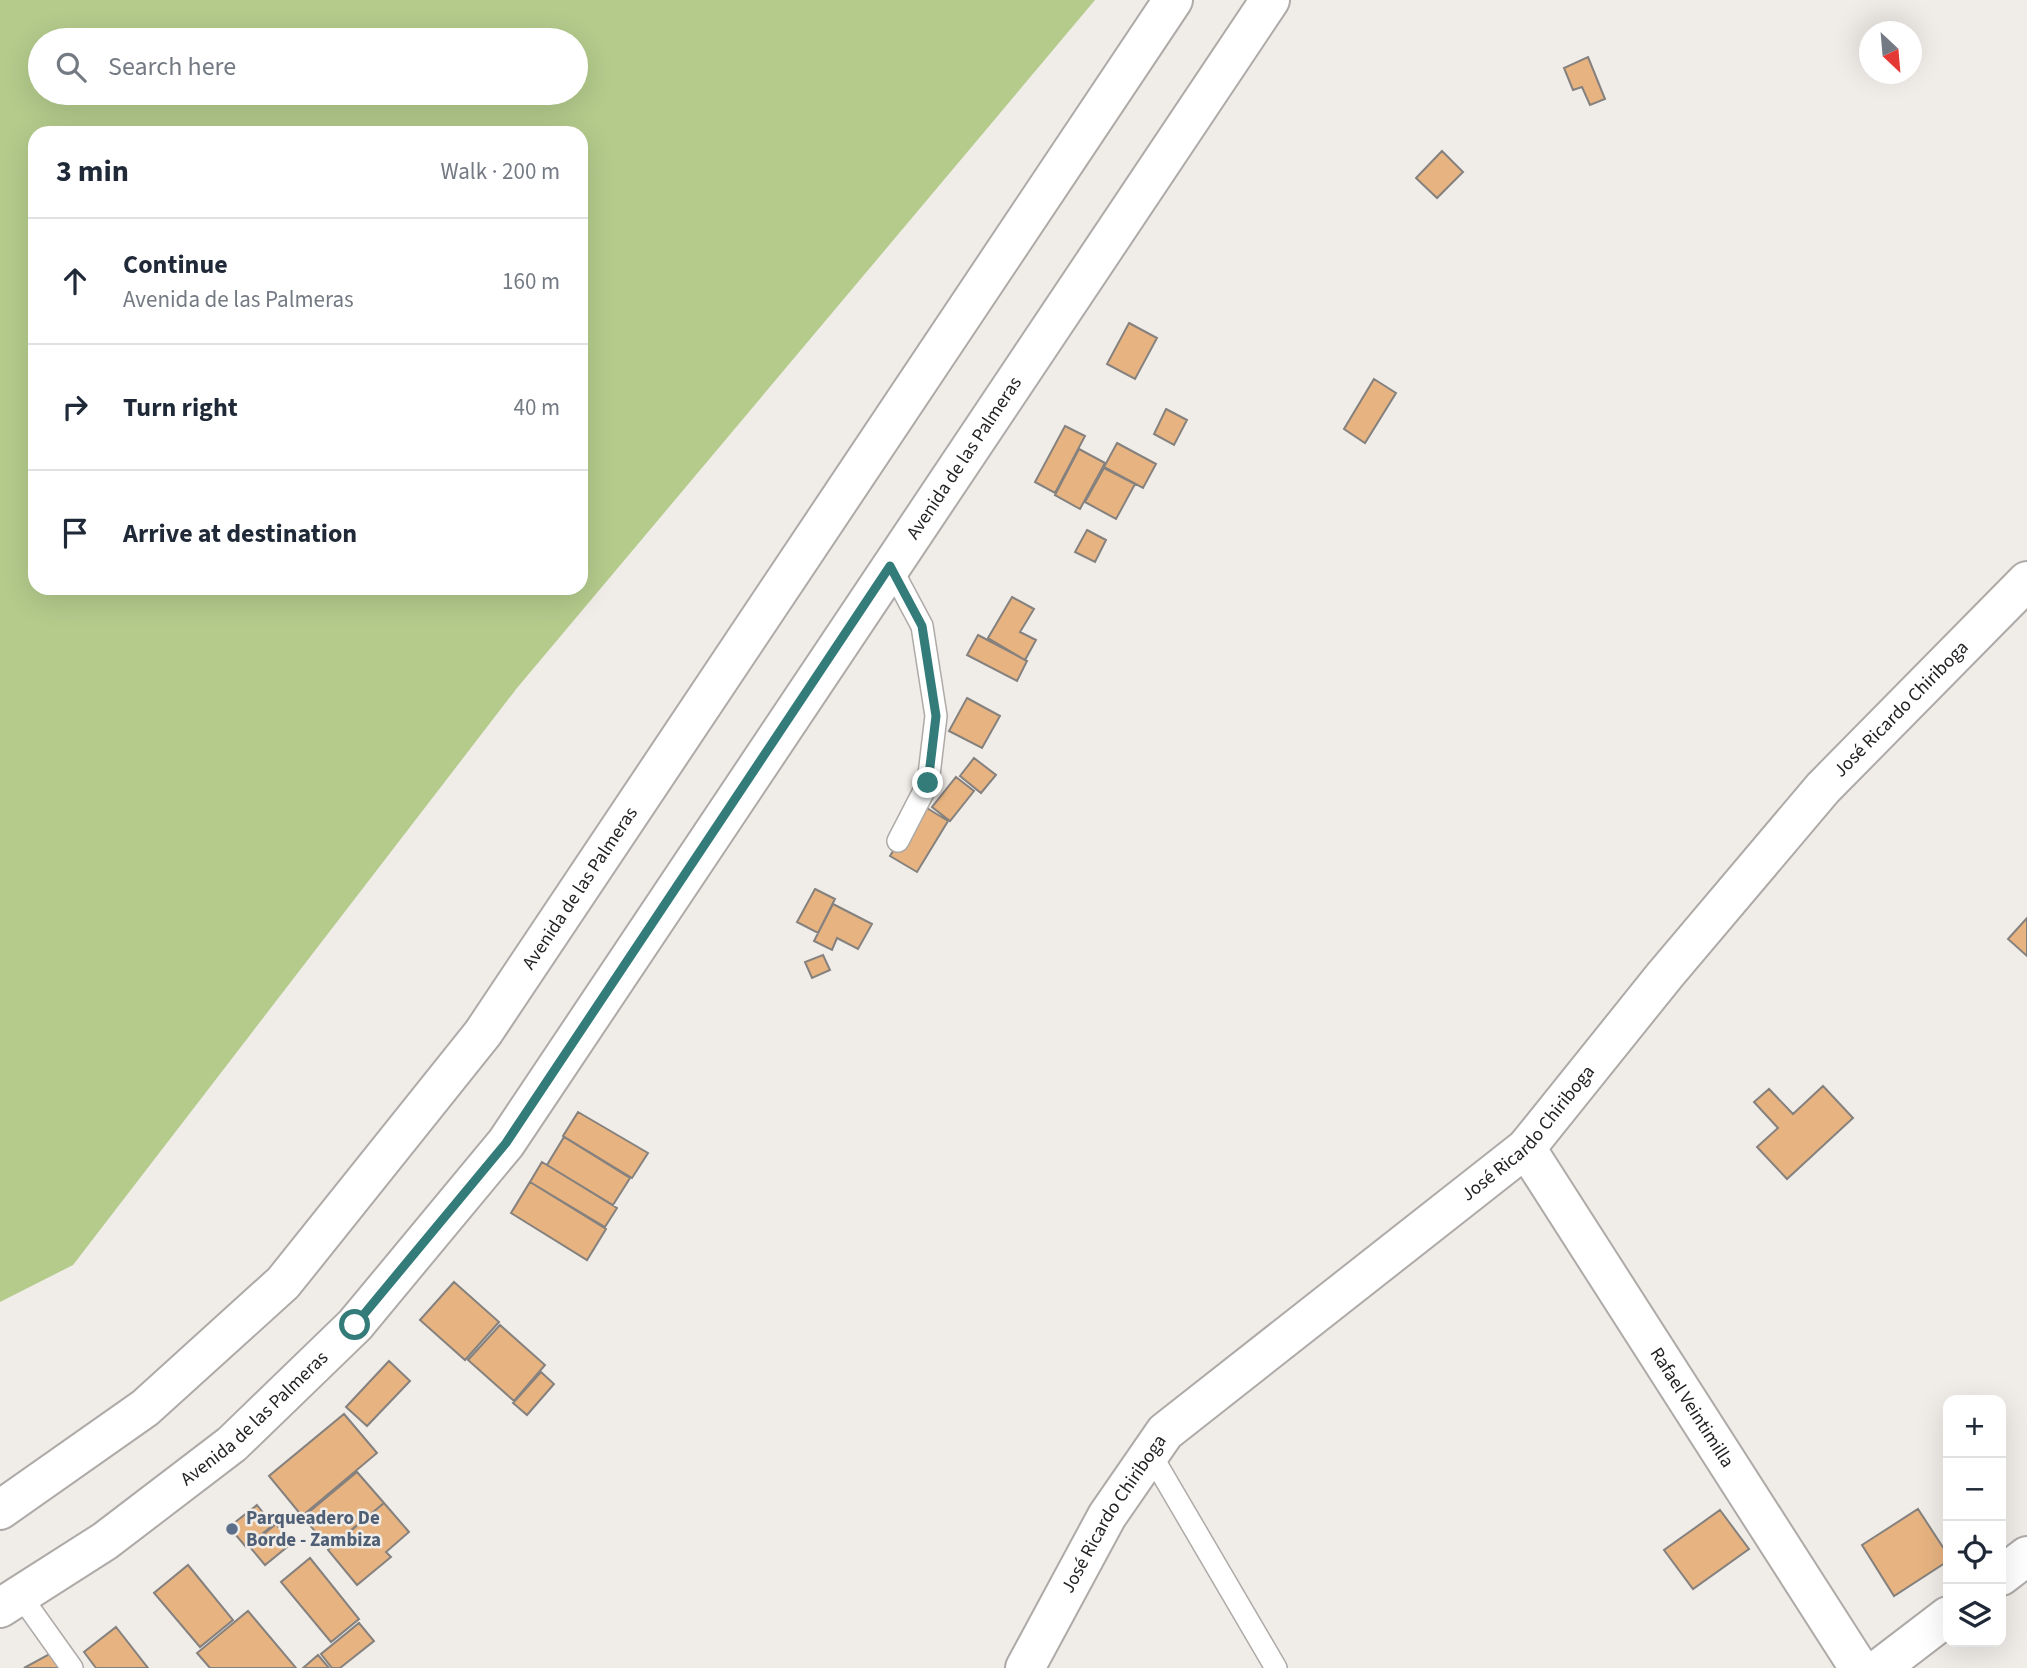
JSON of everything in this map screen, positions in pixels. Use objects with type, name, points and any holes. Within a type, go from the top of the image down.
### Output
[{"type":"main road","name":"Avenida de las Palmeras","points":[[0,1510],[145,1408],[284,1283],[483,1033],[1173,0]]},
{"type":"main road","name":"Avenida de las Palmeras","points":[[10,1602],[104,1541],[232,1444],[355,1325],[506,1143],[1270,0]]},
{"type":"main road","name":"José Ricardo Chiriboga","points":[[1025,1668],[1107,1516],[1164,1432],[1526,1148],[1665,975],[1823,788],[2027,581]]},
{"type":"main road","name":"Rafael Veintimilla","points":[[1526,1148],[1858,1668]]},
{"type":"main road","points":[[2006,1572],[2027,1556]]},
{"type":"main road","points":[[1880,1668],[1943,1620]]},
{"type":"lane","points":[[890,566],[922,626],[936,716],[928,783],[898,841]]},
{"type":"lane","points":[[1150,1453],[1276,1668]]},
{"type":"lane","points":[[10,1602],[72,1668]]},
{"type":"green space","points":[[0,0],[1095,0],[517,688],[73,1265],[0,1302]]},
{"type":"building","points":[[1588,57],[1605,99],[1590,105],[1582,87],[1573,90],[1564,68]]},
{"type":"building","points":[[1442,151],[1463,172],[1437,198],[1416,178]]},
{"type":"building","points":[[1129,323],[1157,338],[1135,379],[1107,364]]},
{"type":"building","points":[[1374,379],[1396,393],[1365,443],[1344,429]]},
{"type":"building","points":[[1166,409],[1187,420],[1174,445],[1154,434]]},
{"type":"building","points":[[1065,426],[1085,436],[1055,493],[1035,482]]},
{"type":"building","points":[[1117,443],[1156,464],[1143,488],[1104,467]]},
{"type":"building","points":[[1079,449],[1105,463],[1080,509],[1055,495]]},
{"type":"building","points":[[1104,468],[1135,484],[1116,519],[1085,502]]},
{"type":"building","points":[[1087,530],[1106,540],[1095,562],[1075,552]]},
{"type":"building","points":[[1012,597],[1034,609],[1020,632],[1036,640],[1025,660],[988,638]]},
{"type":"building","points":[[978,635],[1027,661],[1017,681],[967,655]]},
{"type":"building","points":[[967,698],[1000,716],[982,748],[949,731]]},
{"type":"building","points":[[974,758],[996,775],[981,793],[960,776]]},
{"type":"building","points":[[956,777],[974,791],[950,821],[932,807]]},
{"type":"building","points":[[922,805],[948,821],[917,872],[890,856]]},
{"type":"building","points":[[815,889],[835,899],[818,933],[797,922]]},
{"type":"building","points":[[833,904],[872,924],[858,949],[837,938],[832,950],[814,941]]},
{"type":"building","points":[[2027,918],[2027,956],[2008,939]]},
{"type":"building","points":[[823,955],[830,970],[812,978],[805,962]]},
{"type":"building","points":[[1823,1086],[1853,1118],[1787,1179],[1757,1147],[1778,1128],[1754,1102],[1769,1089],[1793,1114]]},
{"type":"building","points":[[578,1112],[648,1153],[632,1178],[563,1136]]},
{"type":"building","points":[[564,1137],[630,1178],[613,1205],[547,1165]]},
{"type":"building","points":[[542,1162],[617,1208],[605,1227],[530,1182]]},
{"type":"building","points":[[530,1182],[606,1229],[587,1260],[511,1213]]},
{"type":"building","points":[[454,1282],[499,1322],[465,1360],[420,1320]]},
{"type":"building","points":[[500,1325],[545,1365],[514,1401],[468,1360]]},
{"type":"building","points":[[389,1361],[410,1381],[367,1426],[346,1407]]},
{"type":"building","points":[[541,1372],[554,1384],[527,1415],[513,1403]]},
{"type":"building","points":[[344,1414],[377,1453],[302,1516],[269,1476]]},
{"type":"building","points":[[357,1472],[384,1503],[329,1548],[303,1517]]},
{"type":"building","points":[[384,1503],[409,1532],[386,1552],[391,1557],[357,1585],[328,1550]]},
{"type":"building","points":[[257,1505],[273,1525],[246,1547],[229,1527]]},
{"type":"building","points":[[1918,1509],[1943,1547],[1943,1564],[1894,1596],[1862,1545]]},
{"type":"building","points":[[1720,1510],[1749,1549],[1693,1589],[1664,1550]]},
{"type":"building","points":[[276,1524],[292,1543],[265,1565],[249,1546]]},
{"type":"building","points":[[310,1558],[359,1619],[331,1642],[281,1582]]},
{"type":"building","points":[[188,1565],[233,1620],[200,1647],[154,1593]]},
{"type":"building","points":[[248,1611],[296,1668],[210,1668],[197,1653]]},
{"type":"building","points":[[359,1623],[374,1641],[340,1668],[332,1668],[321,1654]]},
{"type":"building","points":[[116,1627],[148,1668],[96,1668],[84,1652]]},
{"type":"building","points":[[55,1651],[65,1668],[24,1668]]},
{"type":"building","points":[[318,1655],[329,1668],[303,1668]]},
{"type":"place","name":"Parqueadero De Borde - Zambiza","points":[[232,1529]]},
{"type":"route","points":[[355,1325],[506,1143],[890,566],[922,626],[936,716],[928,783]]}]
